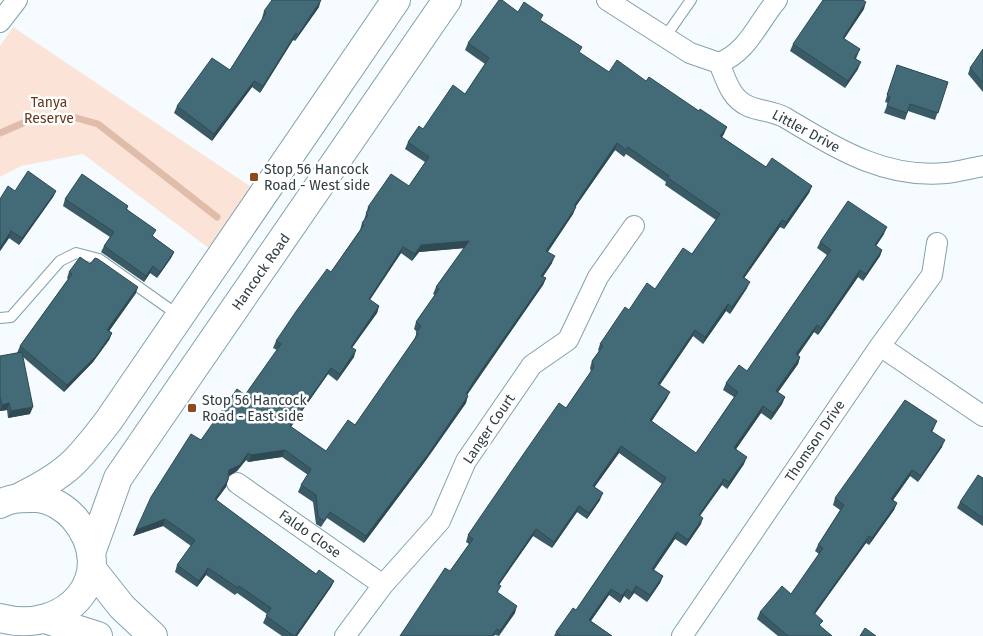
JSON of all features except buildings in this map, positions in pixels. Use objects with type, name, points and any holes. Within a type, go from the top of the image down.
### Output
[{"type":"main road","points":[[6,500],[52,482],[82,454],[396,0]]},
{"type":"main road","name":"Hancock Road","points":[[36,627],[66,613],[78,600],[87,586],[91,561],[118,478],[447,0]]},
{"type":"main road","points":[[6,500],[45,499],[67,510],[84,529],[91,561],[122,608],[153,636]]},
{"type":"main road","points":[[0,618],[17,624],[98,636]]},
{"type":"street","points":[[0,22],[17,0]]},
{"type":"street","points":[[607,0],[690,53],[719,63],[744,47],[777,0]]},
{"type":"street","name":"Littler Drive","points":[[719,63],[730,91],[748,106],[776,113],[868,164],[900,172],[925,174],[946,173],[983,166]]},
{"type":"street","name":"Langer Court","points":[[346,636],[383,586],[440,520],[466,461],[532,365],[568,340],[598,277],[634,226]]},
{"type":"street","name":"Thomson Drive","points":[[688,634],[880,346],[932,275],[937,242]]},
{"type":"street","points":[[880,346],[983,416]]},
{"type":"street","name":"Faldo Close","points":[[237,483],[383,586]]},
{"type":"lane","points":[[665,37],[691,0]]},
{"type":"lane","points":[[0,318],[11,317],[60,260],[76,253],[99,259],[179,316]]},
{"type":"green space","name":"Tanya Reserve","points":[[13,27],[260,193],[218,255],[83,154],[21,166],[0,177],[0,46]]},
{"type":"waterway","points":[[0,133],[37,117],[69,116],[98,124],[217,217]]},
{"type":"place","name":"Stop 56 Hancock Road - West side","points":[[254,177]]},
{"type":"place","name":"Stop 56 Hancock Road - East side","points":[[192,408]]}]
